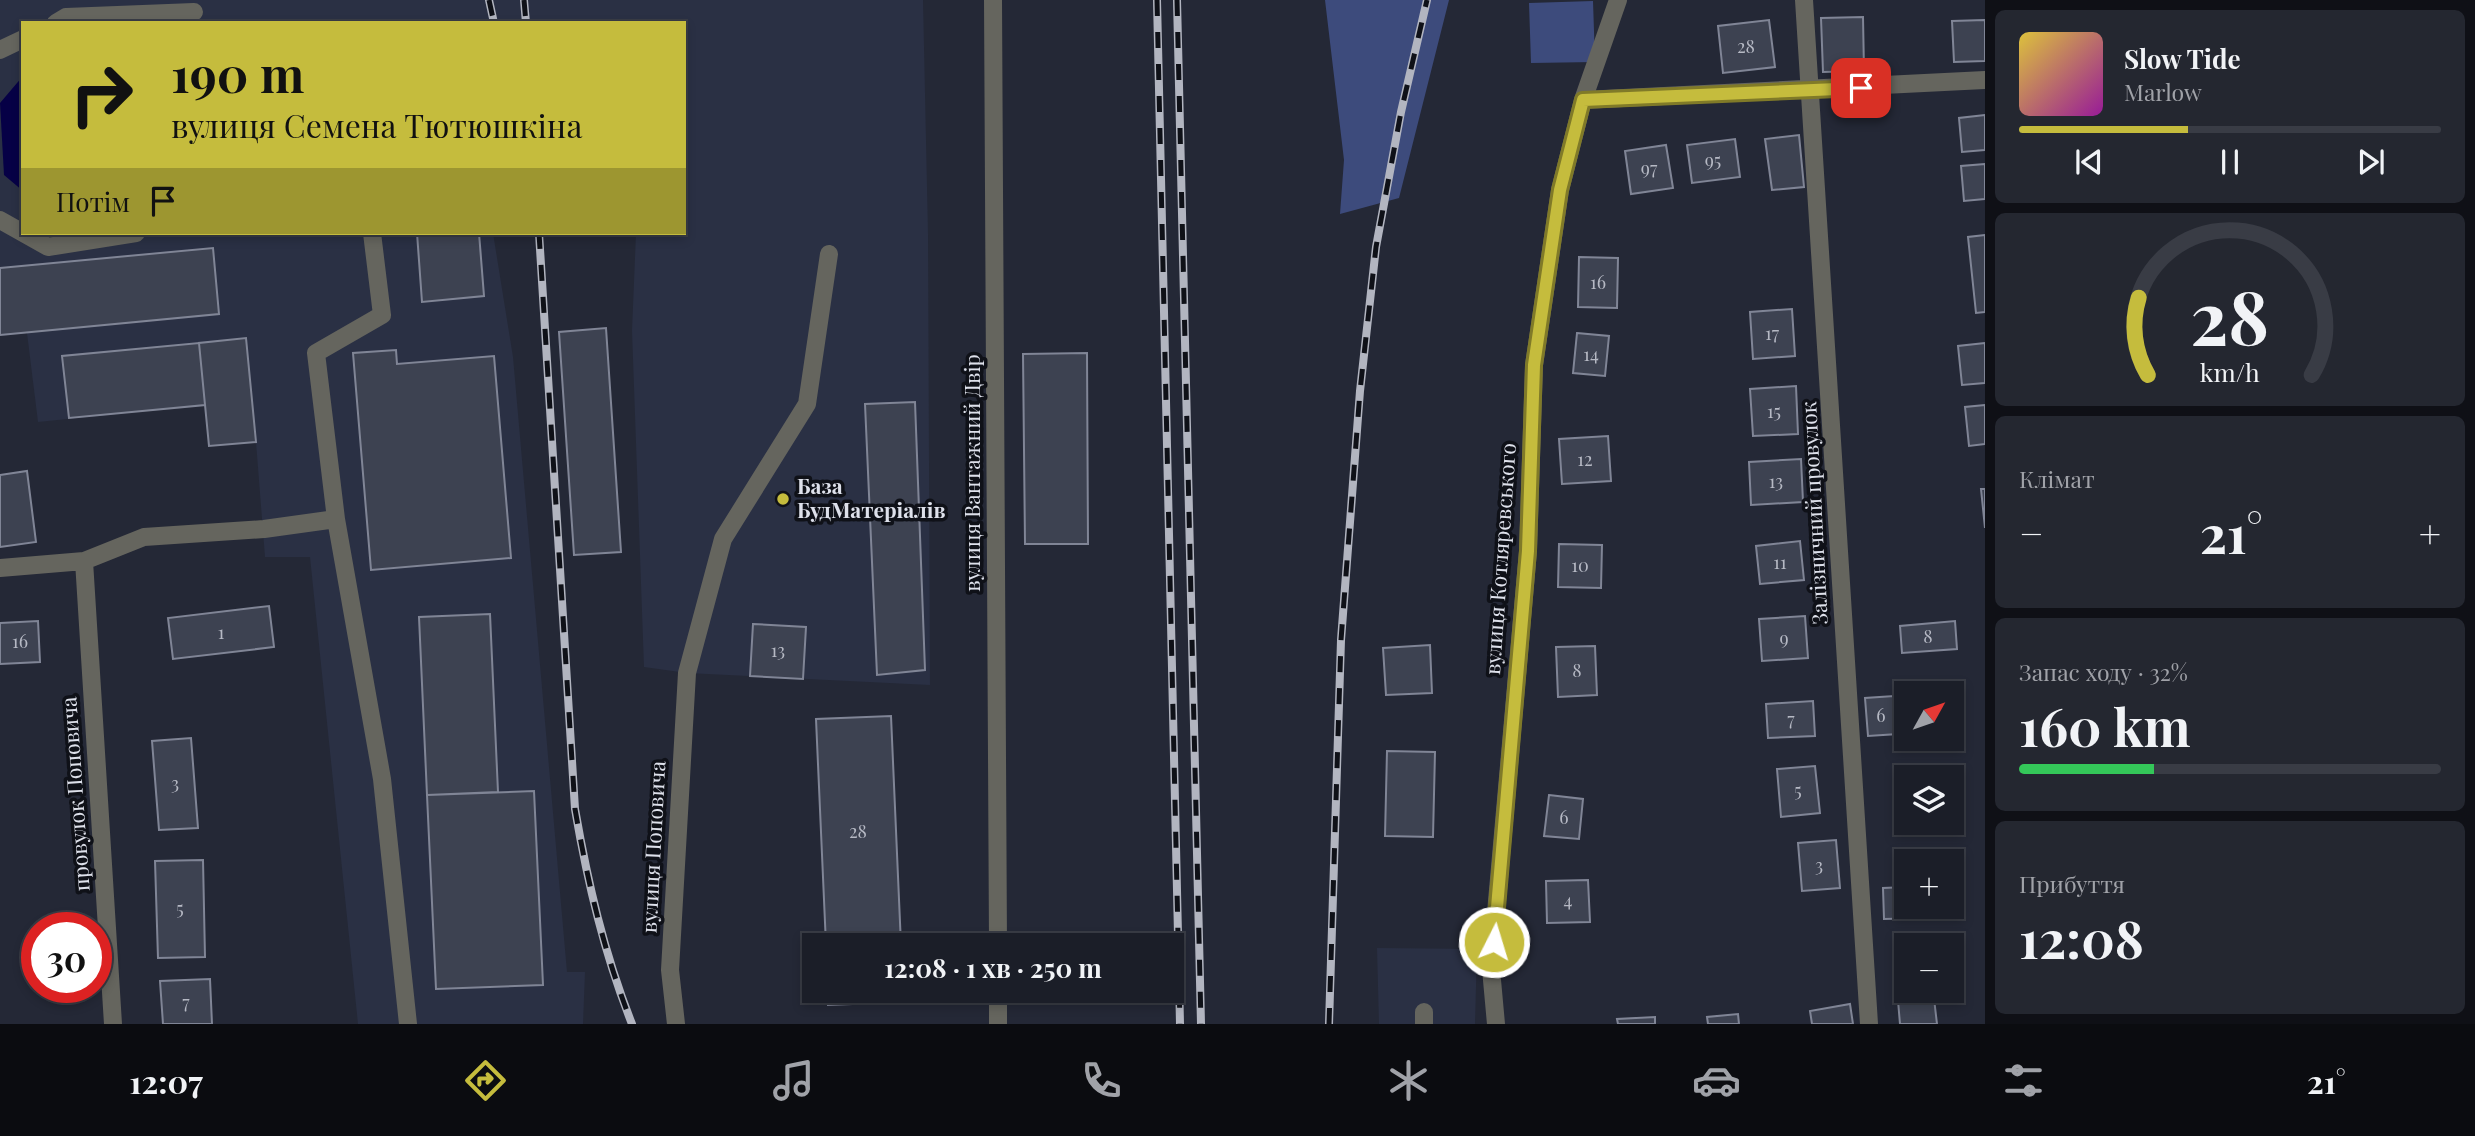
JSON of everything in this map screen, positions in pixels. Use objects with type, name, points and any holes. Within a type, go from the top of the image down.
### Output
[{"type":"street","name":"вулиця Вантажний Двір","points":[[993,0],[998,933]]},
{"type":"street","name":"вулиця Котляревського","points":[[1496,1024],[1491,969],[1528,551],[1534,365],[1560,190],[1583,100],[1618,0]]},
{"type":"street","name":"Залізничний провулок","points":[[1804,0],[1812,91],[1869,1024]]},
{"type":"street","points":[[59,21],[66,18],[194,12]]},
{"type":"street","points":[[0,50],[21,40]]},
{"type":"street","points":[[1583,100],[1812,91],[1985,80]]},
{"type":"street","points":[[0,220],[21,232]]},
{"type":"street","points":[[27,235],[48,247],[123,235]]},
{"type":"street","points":[[372,235],[382,315],[316,354],[336,519],[382,779],[408,1024]]},
{"type":"street","name":"вулиця Поповича","points":[[676,1024],[670,970],[687,673],[723,538],[807,404],[829,254]]},
{"type":"street","points":[[0,568],[84,561],[144,537],[264,529],[336,519]]},
{"type":"street","name":"провулок Поповича","points":[[84,561],[113,1024]]},
{"type":"street","points":[[998,1003],[998,1024]]},
{"type":"shaded area","points":[[0,0],[923,0],[928,234],[930,685],[687,673],[644,667],[632,331],[636,235],[686,235],[686,21],[21,21],[21,235],[493,235],[513,357],[567,972],[585,972],[583,1024],[358,1024],[310,557],[265,557],[256,442],[209,446],[205,405],[38,422],[27,333],[0,335]]},
{"type":"shaded area","points":[[1325,0],[1449,0],[1399,198],[1340,214],[1344,160]]},
{"type":"shaded area","points":[[1593,1],[1595,62],[1531,63],[1529,3]]},
{"type":"shaded area","points":[[21,78],[21,189],[4,175],[0,103]]},
{"type":"shaded area","points":[[1377,948],[1477,949],[1475,1024],[1379,1024]]},
{"type":"building","points":[[1863,17],[1864,71],[1823,72],[1821,18]]},
{"type":"building","points":[[1769,20],[1775,67],[1723,73],[1718,26]]},
{"type":"building","points":[[1985,20],[1985,61],[1954,62],[1952,21]]},
{"type":"building","points":[[1985,115],[1985,150],[1962,152],[1959,118]]},
{"type":"building","points":[[1799,135],[1804,187],[1772,190],[1765,139]]},
{"type":"building","points":[[1735,139],[1740,177],[1692,183],[1687,145]]},
{"type":"building","points":[[1666,145],[1673,188],[1631,194],[1625,151]]},
{"type":"building","points":[[1985,164],[1985,199],[1964,201],[1961,166]]},
{"type":"building","points":[[417,235],[479,235],[484,296],[422,302]]},
{"type":"building","points":[[1985,235],[1985,312],[1976,313],[1968,237]]},
{"type":"building","points":[[213,248],[219,314],[0,335],[0,268]]},
{"type":"building","points":[[1579,257],[1618,258],[1617,308],[1578,307]]},
{"type":"building","points":[[1792,309],[1795,356],[1753,359],[1750,312]]},
{"type":"building","points":[[606,328],[621,552],[574,555],[559,332]]},
{"type":"building","points":[[1577,333],[1609,336],[1605,376],[1573,373]]},
{"type":"building","points":[[246,338],[256,442],[209,446],[199,343]]},
{"type":"building","points":[[199,343],[205,405],[69,418],[62,356]]},
{"type":"building","points":[[1985,343],[1985,383],[1962,385],[1958,346]]},
{"type":"building","points":[[396,350],[397,364],[494,356],[511,558],[371,570],[353,353]]},
{"type":"building","points":[[1087,353],[1088,544],[1025,544],[1023,354]]},
{"type":"building","points":[[1796,386],[1798,434],[1753,436],[1750,389]]},
{"type":"building","points":[[915,402],[925,670],[877,675],[865,404]]},
{"type":"building","points":[[1985,405],[1985,444],[1969,446],[1965,407]]},
{"type":"building","points":[[1608,436],[1611,481],[1562,484],[1559,439]]},
{"type":"building","points":[[1801,459],[1803,502],[1751,505],[1749,462]]},
{"type":"building","points":[[27,471],[36,542],[0,547],[0,475]]},
{"type":"building","points":[[1981,489],[1985,489],[1985,528]]},
{"type":"building","points":[[1800,541],[1804,580],[1760,584],[1756,546]]},
{"type":"building","points":[[1559,544],[1602,545],[1601,588],[1558,587]]},
{"type":"building","points":[[269,606],[274,647],[173,659],[168,618]]},
{"type":"building","points":[[490,614],[498,792],[427,795],[419,617]]},
{"type":"building","points":[[1805,616],[1808,658],[1762,661],[1759,619]]},
{"type":"building","points":[[38,621],[40,662],[0,664],[0,623]]},
{"type":"building","points":[[1955,621],[1957,649],[1902,653],[1900,626]]},
{"type":"building","points":[[753,624],[806,627],[803,679],[750,676]]},
{"type":"building","points":[[1430,645],[1432,693],[1386,695],[1383,648]]},
{"type":"building","points":[[1595,646],[1597,695],[1558,697],[1556,647]]},
{"type":"building","points":[[1894,696],[1894,734],[1868,736],[1865,698]]},
{"type":"building","points":[[1813,701],[1815,736],[1768,738],[1766,704]]},
{"type":"building","points":[[891,716],[900,933],[825,933],[816,719]]},
{"type":"building","points":[[191,738],[198,828],[159,830],[152,741]]},
{"type":"building","points":[[1387,751],[1435,752],[1433,837],[1385,836]]},
{"type":"building","points":[[1815,766],[1820,813],[1781,817],[1777,769]]},
{"type":"building","points":[[534,791],[543,985],[436,989],[427,795]]},
{"type":"building","points":[[1549,795],[1583,799],[1579,839],[1544,836]]},
{"type":"building","points":[[1836,840],[1840,888],[1802,891],[1798,843]]},
{"type":"building","points":[[203,860],[205,957],[158,958],[155,861]]},
{"type":"building","points":[[1588,880],[1590,922],[1547,923],[1546,881]]},
{"type":"building","points":[[1883,888],[1894,888],[1894,919],[1884,919]]},
{"type":"building","points":[[210,979],[212,1024],[163,1024],[160,981]]},
{"type":"building","points":[[828,1003],[878,1003],[828,1005]]},
{"type":"building","points":[[1898,1003],[1935,1003],[1937,1024],[1900,1024]]},
{"type":"building","points":[[1850,1004],[1853,1024],[1812,1024],[1810,1011]]},
{"type":"building","points":[[1738,1014],[1739,1024],[1708,1024],[1707,1017]]},
{"type":"building","points":[[1655,1017],[1655,1024],[1618,1024],[1617,1019]]},
{"type":"railway","points":[[489,0],[494,21]]},
{"type":"railway","points":[[524,0],[526,21]]},
{"type":"railway","points":[[1157,0],[1180,1024]]},
{"type":"railway","points":[[1177,0],[1201,1024]]},
{"type":"railway","points":[[1329,1024],[1341,640],[1360,391],[1376,247],[1401,112],[1427,0]]},
{"type":"railway","points":[[539,235],[575,809],[598,918],[632,1024]]},
{"type":"place","name":"База БудМатеріалів","points":[[783,499]]},
{"type":"route","points":[[1494,942],[1528,551],[1534,365],[1560,190],[1583,100],[1861,88]]}]
